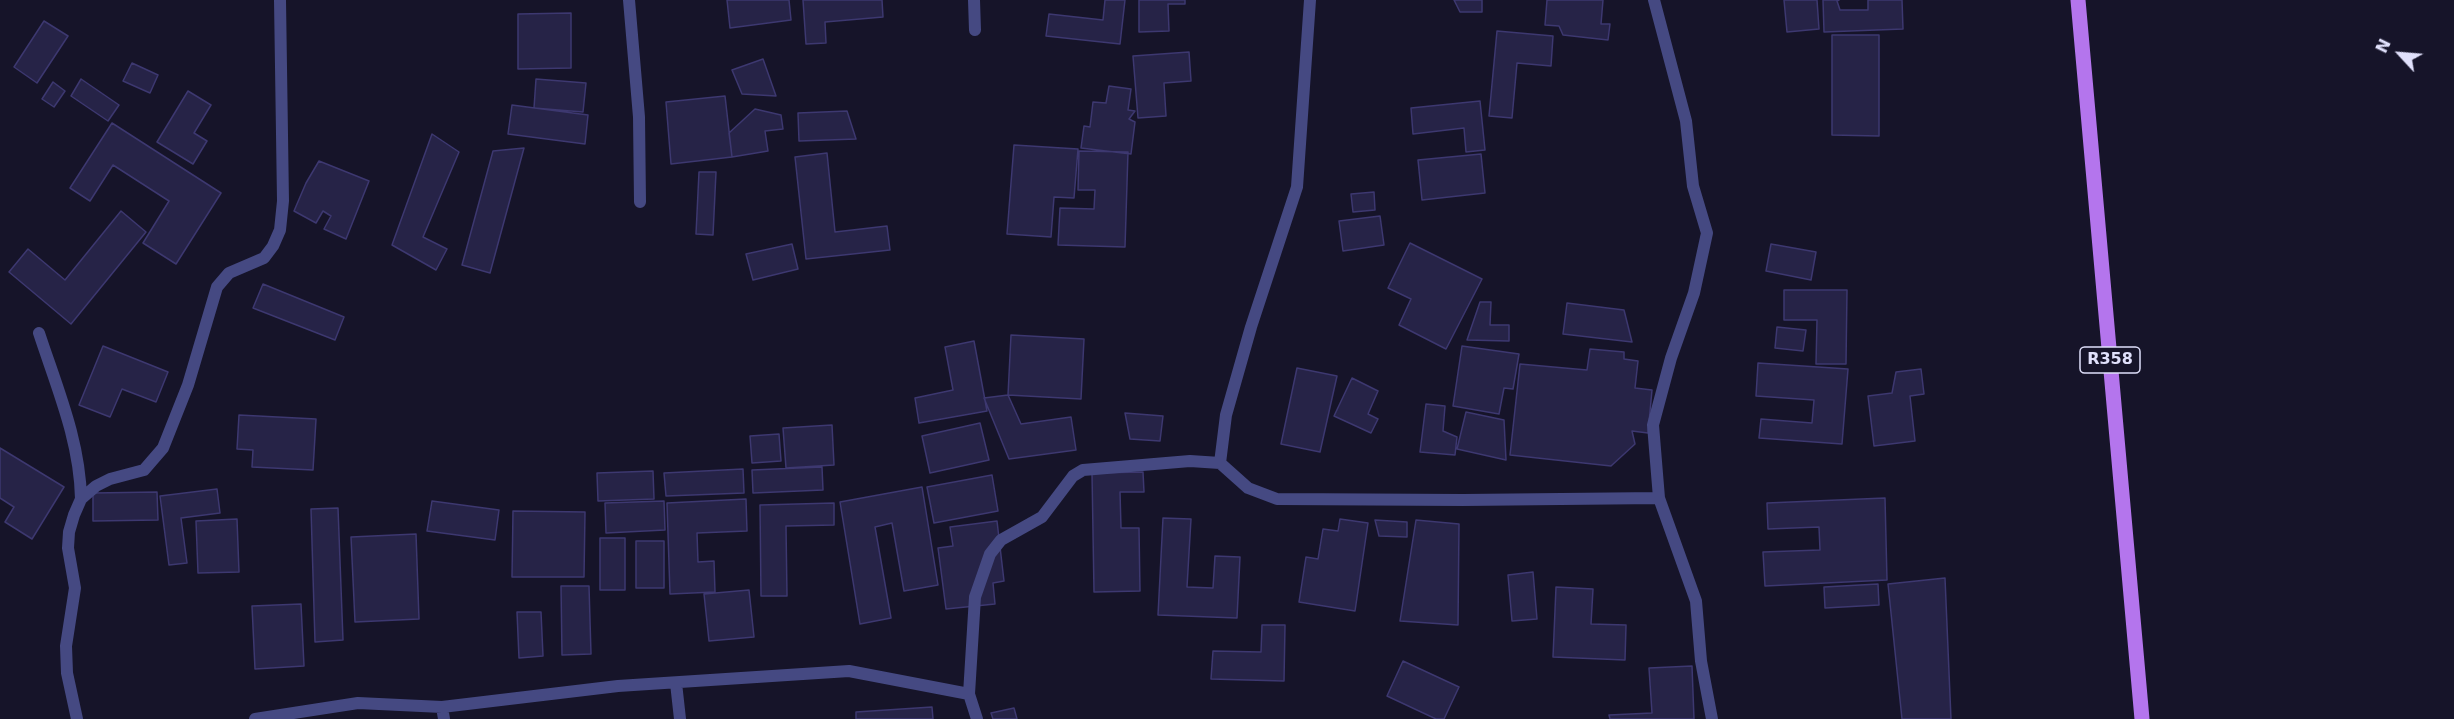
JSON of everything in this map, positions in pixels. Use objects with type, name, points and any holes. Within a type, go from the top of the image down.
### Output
[{"type":"main road","name":"R358","points":[[2078,0],[2142,719]]},
{"type":"street","points":[[81,499],[96,486],[110,479],[144,470],[163,448],[178,413],[217,287],[229,273],[264,258],[273,246],[280,230],[284,201],[280,0]]},
{"type":"street","points":[[629,0],[639,117],[640,202]]},
{"type":"street","points":[[974,0],[975,30]]},
{"type":"street","points":[[1220,463],[1226,415],[1251,327],[1297,187],[1310,0]]},
{"type":"street","points":[[1654,0],[1686,121],[1693,186],[1707,233],[1694,293],[1671,358],[1653,425],[1659,498],[1696,601],[1701,661],[1712,719]]},
{"type":"street","points":[[39,333],[76,446],[81,473],[81,499],[69,532],[68,548],[75,588],[66,646],[67,673],[77,719]]},
{"type":"street","points":[[977,719],[969,694],[975,597],[990,554],[1000,540],[1042,517],[1073,476],[1083,470],[1190,461],[1220,463],[1248,488],[1277,499],[1659,498]]},
{"type":"street","points":[[255,719],[358,703],[443,713],[618,686],[849,671],[969,694]]},
{"type":"street","points":[[676,683],[680,719]]},
{"type":"building","points":[[727,0],[789,0],[791,20],[730,28]]},
{"type":"building","points":[[803,0],[882,0],[883,17],[825,22],[826,43],[806,44]]},
{"type":"building","points":[[1105,0],[1125,0],[1120,44],[1046,36],[1049,14],[1103,20]]},
{"type":"building","points":[[1139,0],[1185,0],[1185,4],[1168,4],[1169,31],[1139,32]]},
{"type":"building","points":[[1454,0],[1482,0],[1482,12],[1460,12]]},
{"type":"building","points":[[1547,0],[1603,0],[1601,24],[1610,24],[1608,40],[1563,35],[1559,26],[1545,25]]},
{"type":"building","points":[[1784,0],[1817,0],[1819,29],[1787,32]]},
{"type":"building","points":[[1823,0],[1839,0],[1837,1],[1840,10],[1868,10],[1868,0],[1902,0],[1903,29],[1824,32]]},
{"type":"building","points":[[571,13],[571,68],[518,69],[518,14]]},
{"type":"building","points":[[44,21],[68,36],[37,83],[14,67]]},
{"type":"building","points":[[1497,31],[1553,36],[1551,66],[1517,63],[1512,118],[1489,116]]},
{"type":"building","points":[[1832,35],[1879,35],[1879,136],[1832,135]]},
{"type":"building","points":[[1189,52],[1191,81],[1164,83],[1166,116],[1138,118],[1133,56]]},
{"type":"building","points":[[763,59],[776,96],[742,94],[732,70]]},
{"type":"building","points":[[132,63],[158,75],[150,93],[123,81]]},
{"type":"building","points":[[81,79],[119,105],[108,121],[71,96]]},
{"type":"building","points":[[536,79],[586,83],[583,112],[534,108]]},
{"type":"building","points":[[53,82],[65,91],[54,107],[42,99]]},
{"type":"building","points":[[1109,86],[1131,89],[1128,110],[1135,111],[1129,119],[1135,122],[1131,154],[1081,148],[1084,126],[1090,127],[1093,102],[1106,103]]},
{"type":"building","points":[[188,91],[211,105],[194,133],[207,141],[193,164],[157,142]]},
{"type":"building","points":[[725,96],[732,157],[671,164],[666,102]]},
{"type":"building","points":[[1480,101],[1485,150],[1466,152],[1464,128],[1413,134],[1411,108]]},
{"type":"building","points":[[512,105],[588,115],[585,144],[508,134]]},
{"type":"building","points":[[755,109],[781,115],[783,129],[765,131],[768,151],[732,157],[729,133]]},
{"type":"building","points":[[847,111],[856,139],[799,141],[798,113]]},
{"type":"building","points":[[112,123],[221,193],[176,264],[143,243],[169,201],[113,165],[90,201],[70,188]]},
{"type":"building","points":[[432,134],[459,152],[423,237],[447,249],[436,270],[392,245]]},
{"type":"building","points":[[1014,145],[1078,149],[1074,198],[1054,197],[1051,237],[1007,234]]},
{"type":"building","points":[[524,148],[490,273],[462,265],[493,151]]},
{"type":"building","points":[[1079,151],[1128,152],[1125,247],[1058,245],[1060,208],[1094,209],[1095,190],[1078,190]]},
{"type":"building","points":[[827,153],[835,232],[887,226],[890,250],[806,259],[795,157]]},
{"type":"building","points":[[1481,154],[1485,193],[1422,200],[1418,160]]},
{"type":"building","points":[[319,161],[369,181],[346,239],[324,229],[331,216],[323,211],[316,223],[294,211]]},
{"type":"building","points":[[699,172],[716,172],[713,235],[696,234]]},
{"type":"building","points":[[1374,192],[1375,210],[1353,212],[1351,194]]},
{"type":"building","points":[[121,211],[146,232],[71,324],[9,272],[28,249],[65,280]]},
{"type":"building","points":[[1380,216],[1384,245],[1343,251],[1339,221]]},
{"type":"building","points":[[1410,243],[1482,279],[1446,349],[1399,325],[1411,299],[1388,288]]},
{"type":"building","points":[[792,244],[798,269],[753,280],[746,254]]},
{"type":"building","points":[[1771,244],[1816,252],[1811,280],[1766,271]]},
{"type":"building","points":[[263,284],[344,317],[335,340],[253,308]]},
{"type":"building","points":[[1784,290],[1847,290],[1846,364],[1816,364],[1817,320],[1784,320]]},
{"type":"building","points":[[1480,302],[1491,302],[1490,325],[1509,325],[1509,341],[1467,340]]},
{"type":"building","points":[[1567,303],[1624,310],[1632,342],[1563,334]]},
{"type":"building","points":[[1777,327],[1806,330],[1803,351],[1775,348]]},
{"type":"building","points":[[1011,335],[1084,339],[1081,399],[1008,395]]},
{"type":"building","points":[[974,341],[987,411],[919,423],[915,398],[953,390],[945,347]]},
{"type":"building","points":[[103,346],[168,372],[156,402],[122,389],[110,417],[79,405]]},
{"type":"building","points":[[1462,346],[1519,354],[1513,389],[1504,388],[1499,414],[1453,406]]},
{"type":"building","points":[[1590,349],[1624,352],[1624,359],[1638,361],[1635,388],[1652,390],[1648,433],[1632,431],[1635,444],[1611,466],[1510,455],[1520,364],[1587,370]]},
{"type":"building","points":[[1758,363],[1848,369],[1842,444],[1759,438],[1761,419],[1812,423],[1814,400],[1756,396]]},
{"type":"building","points":[[1297,368],[1337,376],[1320,452],[1281,444]]},
{"type":"building","points":[[1921,369],[1924,394],[1910,396],[1915,441],[1874,446],[1868,396],[1892,393],[1896,372]]},
{"type":"building","points":[[1352,378],[1378,391],[1368,414],[1378,419],[1371,433],[1334,416]]},
{"type":"building","points":[[1008,395],[1021,424],[1071,417],[1076,450],[1009,459],[984,398]]},
{"type":"building","points":[[1426,404],[1445,406],[1443,431],[1457,437],[1455,455],[1420,452]]},
{"type":"building","points":[[1466,412],[1504,420],[1506,460],[1457,449]]},
{"type":"building","points":[[1125,413],[1163,416],[1160,441],[1130,439]]},
{"type":"building","points":[[239,415],[316,419],[313,470],[252,467],[253,450],[237,449]]},
{"type":"building","points":[[980,423],[989,460],[930,473],[922,436]]},
{"type":"building","points":[[832,425],[834,465],[786,468],[783,428]]},
{"type":"building","points":[[779,434],[781,461],[752,463],[750,436]]},
{"type":"building","points":[[0,448],[64,487],[32,539],[5,522],[14,507],[0,498]]},
{"type":"building","points":[[822,467],[823,490],[753,493],[752,470]]},
{"type":"building","points":[[743,469],[744,493],[666,496],[664,473]]},
{"type":"building","points":[[653,471],[654,499],[598,501],[597,473]]},
{"type":"building","points":[[1143,472],[1144,492],[1120,492],[1121,528],[1139,528],[1140,591],[1094,592],[1092,473]]},
{"type":"building","points":[[992,475],[998,511],[934,523],[927,487]]},
{"type":"building","points":[[922,487],[938,585],[904,591],[892,523],[875,527],[891,618],[860,624],[840,502]]},
{"type":"building","points":[[217,489],[220,513],[181,518],[187,563],[169,565],[160,496]]},
{"type":"building","points":[[157,492],[158,520],[93,521],[93,493]]},
{"type":"building","points":[[1885,498],[1887,580],[1765,586],[1763,552],[1820,550],[1819,527],[1768,529],[1767,503]]},
{"type":"building","points":[[746,499],[747,531],[697,533],[698,562],[714,561],[715,592],[670,594],[667,503]]},
{"type":"building","points":[[432,501],[499,510],[495,540],[427,531]]},
{"type":"building","points":[[664,501],[665,530],[606,533],[605,503]]},
{"type":"building","points":[[834,503],[834,525],[786,526],[787,596],[761,596],[760,505]]},
{"type":"building","points":[[338,508],[343,640],[315,642],[311,509]]},
{"type":"building","points":[[513,511],[585,512],[584,577],[512,577]]},
{"type":"building","points":[[1163,518],[1191,519],[1187,587],[1213,588],[1215,556],[1240,557],[1237,618],[1158,615]]},
{"type":"building","points":[[237,519],[239,572],[198,573],[196,521]]},
{"type":"building","points":[[1340,519],[1368,523],[1355,611],[1299,602],[1306,557],[1318,559],[1323,529],[1338,531]]},
{"type":"building","points":[[1375,520],[1407,522],[1407,537],[1379,536]]},
{"type":"building","points":[[1416,520],[1459,524],[1458,625],[1400,621]]},
{"type":"building","points":[[997,521],[1004,581],[993,583],[995,604],[946,609],[938,548],[953,546],[950,527]]},
{"type":"building","points":[[416,534],[419,619],[355,622],[351,537]]},
{"type":"building","points":[[600,538],[625,538],[625,590],[600,590]]},
{"type":"building","points":[[636,541],[664,541],[664,588],[636,588]]},
{"type":"building","points":[[1533,572],[1537,619],[1512,621],[1508,575]]},
{"type":"building","points":[[1945,578],[1951,719],[1902,719],[1888,584]]},
{"type":"building","points":[[1878,584],[1879,605],[1825,608],[1824,587]]},
{"type":"building","points":[[561,586],[589,586],[591,654],[562,655]]},
{"type":"building","points":[[1556,587],[1593,589],[1591,624],[1626,625],[1625,660],[1553,657]]},
{"type":"building","points":[[749,590],[754,637],[709,641],[704,594]]},
{"type":"building","points":[[301,604],[304,666],[255,669],[252,606]]},
{"type":"building","points":[[517,612],[541,612],[543,656],[519,658]]},
{"type":"building","points":[[1262,625],[1285,625],[1284,681],[1211,679],[1213,651],[1261,652]]},
{"type":"building","points":[[1403,661],[1459,687],[1444,719],[1436,719],[1387,696]]},
{"type":"building","points":[[1692,666],[1694,719],[1610,719],[1609,715],[1652,713],[1649,668]]},
{"type":"building","points":[[932,707],[933,719],[856,719],[856,712]]},
{"type":"building","points":[[1014,708],[1017,719],[993,719],[991,713]]}]
